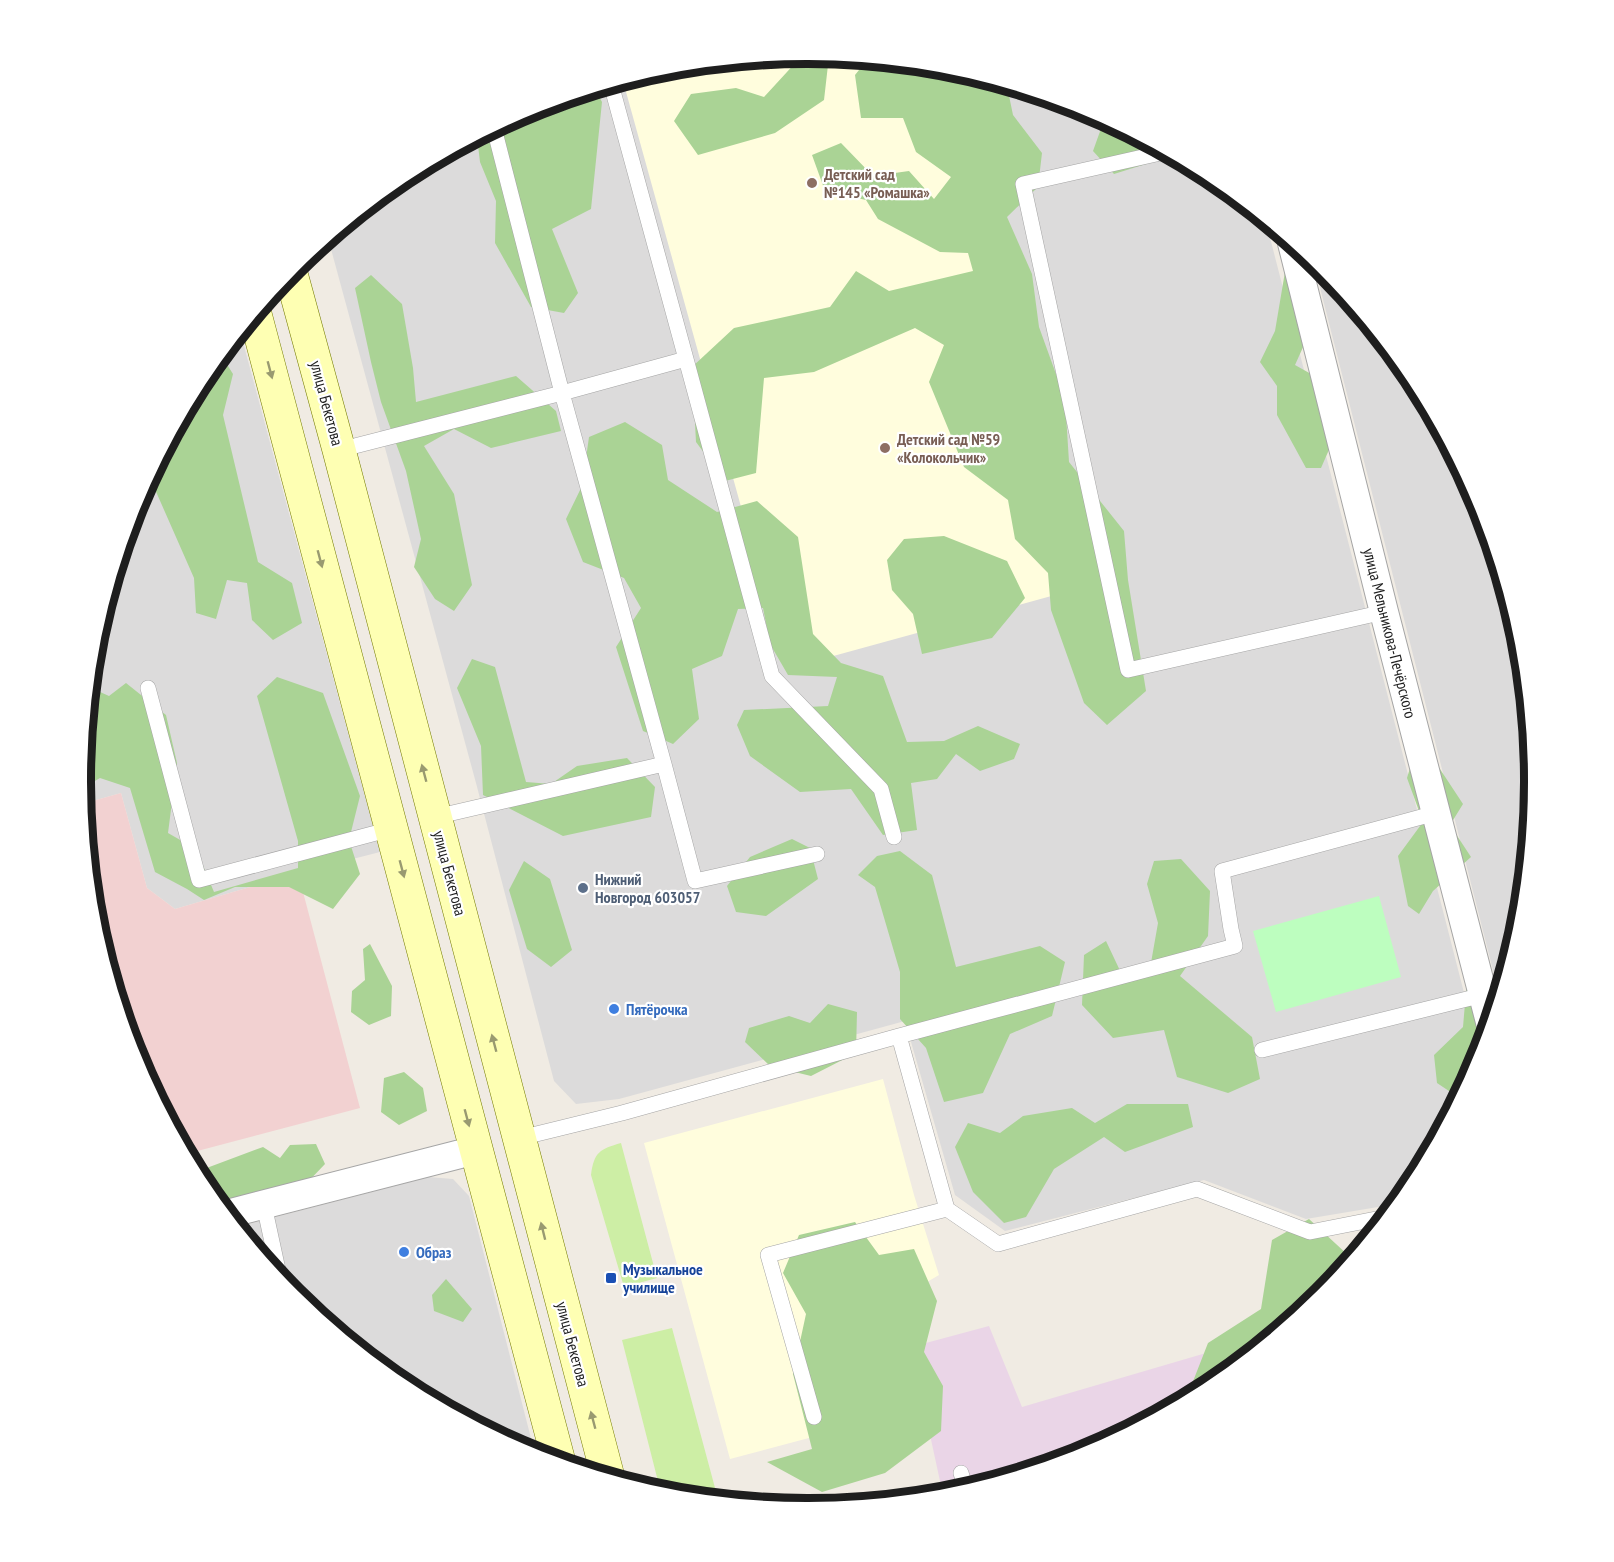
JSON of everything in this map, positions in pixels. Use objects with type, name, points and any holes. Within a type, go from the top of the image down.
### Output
[{"type":"main road","name":"улица Бекетова","points":[[293,282],[606,1468]]},
{"type":"main road","points":[[256,324],[556,1451]]},
{"type":"street","name":"улица Мельникова-Печёрского","points":[[1296,257],[1486,1007]]},
{"type":"street","points":[[235,1212],[476,1150]]},
{"type":"lane","points":[[613,92],[772,676],[881,789],[894,837]]},
{"type":"lane","points":[[496,135],[562,393],[695,881],[818,854]]},
{"type":"lane","points":[[1155,154],[1023,184],[1128,670],[1384,612]]},
{"type":"lane","points":[[339,450],[686,359]]},
{"type":"lane","points":[[148,688],[199,880],[391,829]]},
{"type":"lane","points":[[435,817],[664,764]]},
{"type":"lane","points":[[520,1138],[622,1113],[1235,946],[1222,871],[1436,813]]},
{"type":"lane","points":[[1262,1050],[1483,995]]},
{"type":"lane","points":[[899,1036],[947,1209],[998,1244],[1197,1189],[1310,1232],[1374,1219]]},
{"type":"lane","points":[[264,1205],[276,1262]]},
{"type":"lane","points":[[814,1417],[768,1255],[947,1209]]},
{"type":"lane","points":[[961,1473],[963,1480]]},
{"type":"shaded area","points":[[807,64],[901,71],[947,78],[992,89],[1081,119],[1124,138],[1205,185],[1269,234],[1475,1037],[1450,1098],[1428,1139],[1383,1206],[1306,1219],[1204,1180],[1005,1231],[955,1195],[905,1021],[619,1099],[576,1104],[554,1081],[476,783],[330,246],[409,185],[490,138],[577,103],[667,78],[760,66]]},
{"type":"shaded area","points":[[807,64],[854,66],[943,77],[1084,587],[786,669],[625,88],[667,78],[713,71]]},
{"type":"shaded area","points":[[1318,278],[1375,345],[1403,383],[1428,423],[1469,507],[1499,596],[1510,641],[1517,687],[1524,781],[1517,875],[1510,921],[1495,979]]},
{"type":"shaded area","points":[[243,341],[380,852],[175,909],[147,888],[121,793],[91,801],[92,734],[97,687],[104,641],[115,596],[145,507],[164,464],[211,383]]},
{"type":"shaded area","points":[[121,793],[147,888],[175,909],[298,873],[360,1108],[194,1152],[164,1098],[145,1055],[115,966],[104,921],[97,875],[91,801]]},
{"type":"shaded area","points":[[883,1079],[914,1195],[939,1275],[900,1298],[925,1407],[730,1459],[644,1143]]},
{"type":"shaded area","points":[[429,1177],[453,1179],[469,1196],[532,1443],[449,1402],[409,1377],[371,1349],[300,1288],[245,1225]]},
{"type":"shaded area","points":[[989,1326],[1022,1407],[1247,1341],[1237,1353],[1205,1377],[1124,1424],[1037,1459],[941,1485],[911,1347]]},
{"type":"green space","points":[[794,65],[828,65],[824,100],[775,133],[698,155],[674,121],[691,94],[736,88],[764,97]]},
{"type":"green space","points":[[862,67],[901,71],[947,78],[1009,94],[1013,115],[1042,153],[1038,187],[1007,217],[1032,274],[1039,327],[1065,399],[1069,462],[1124,531],[1128,580],[1146,691],[1107,725],[1084,703],[1051,610],[1048,573],[1015,539],[1008,500],[964,467],[929,382],[944,345],[915,328],[814,372],[764,378],[756,473],[725,481],[696,442],[692,367],[734,328],[830,307],[856,271],[889,291],[973,271],[968,253],[940,252],[878,219],[866,200],[825,191],[812,155],[841,143],[873,176],[909,171],[934,199],[951,177],[916,152],[903,118],[861,118],[855,75]]},
{"type":"green space","points":[[599,96],[602,102],[591,209],[552,229],[578,293],[564,313],[531,307],[495,243],[496,201],[480,162],[478,144],[533,119]]},
{"type":"green space","points":[[1101,128],[1154,154],[1149,163],[1114,174],[1093,151]]},
{"type":"green space","points":[[1287,260],[1317,316],[1295,365],[1320,379],[1335,436],[1321,468],[1306,468],[1277,415],[1277,386],[1260,362],[1275,331]]},
{"type":"green space","points":[[371,275],[402,304],[413,368],[416,402],[516,376],[556,411],[561,431],[491,448],[454,429],[424,446],[454,494],[472,585],[454,611],[435,599],[414,567],[421,539],[406,471],[381,402],[355,288]]},
{"type":"green space","points":[[226,363],[233,374],[223,415],[258,562],[292,583],[302,623],[273,640],[252,620],[247,583],[227,580],[216,619],[196,613],[194,578],[154,487],[186,423]]},
{"type":"green space","points":[[625,422],[662,445],[668,480],[717,512],[757,501],[798,537],[813,634],[841,663],[883,676],[907,742],[944,741],[978,726],[1020,744],[1014,759],[980,771],[956,754],[937,779],[911,783],[917,830],[883,835],[851,789],[800,792],[750,756],[737,725],[744,710],[828,706],[837,677],[788,675],[770,644],[763,608],[738,609],[722,656],[692,669],[699,719],[673,744],[643,731],[616,647],[641,608],[624,578],[583,562],[566,519],[582,486],[589,437]]},
{"type":"green space","points":[[944,536],[1007,561],[1025,598],[992,638],[922,654],[913,614],[892,590],[887,560],[904,539]]},
{"type":"green space","points":[[472,659],[495,667],[526,782],[551,784],[577,766],[627,758],[655,787],[651,817],[563,836],[483,795],[481,746],[457,688]]},
{"type":"green space","points":[[277,677],[323,693],[360,796],[349,840],[360,874],[333,909],[289,887],[235,887],[204,900],[155,872],[130,788],[100,778],[91,783],[92,734],[97,690],[109,696],[126,683],[166,715],[177,763],[168,833],[196,849],[214,892],[298,868],[298,841],[257,696]]},
{"type":"green space","points":[[1414,755],[1436,763],[1463,804],[1450,825],[1471,857],[1433,891],[1419,914],[1408,906],[1398,856],[1423,822],[1407,778]]},
{"type":"green space","points":[[792,839],[810,848],[818,879],[766,916],[736,912],[727,886],[750,857]]},
{"type":"green space","points":[[900,851],[932,875],[956,967],[1040,946],[1065,962],[1052,1016],[1010,1034],[983,1093],[944,1102],[926,1048],[900,1019],[900,972],[875,887],[858,875],[877,856]]},
{"type":"green space","points":[[1181,859],[1210,891],[1208,936],[1180,976],[1252,1037],[1260,1079],[1228,1093],[1177,1077],[1164,1030],[1113,1038],[1082,1005],[1084,955],[1106,941],[1123,977],[1149,974],[1158,923],[1147,884],[1154,861]]},
{"type":"green space","points":[[524,861],[550,879],[572,950],[551,967],[527,949],[509,890]]},
{"type":"green space","points":[[1379,896],[1401,977],[1276,1012],[1253,931]]},
{"type":"green space","points":[[370,944],[392,986],[391,1016],[369,1025],[351,1012],[352,991],[365,980],[363,949]]},
{"type":"green space","points":[[1486,976],[1493,985],[1469,1055],[1452,1093],[1437,1083],[1434,1055],[1463,1027],[1467,980]]},
{"type":"green space","points":[[828,1004],[857,1012],[856,1053],[811,1076],[770,1066],[745,1042],[749,1028],[789,1016],[810,1023]]},
{"type":"green space","points":[[404,1072],[423,1088],[427,1111],[399,1125],[381,1112],[384,1078]]},
{"type":"green space","points":[[1127,1104],[1188,1104],[1193,1127],[1125,1152],[1104,1137],[1054,1169],[1026,1217],[1004,1223],[973,1192],[955,1147],[968,1123],[1000,1133],[1023,1116],[1072,1108],[1095,1123]]},
{"type":"green space","points":[[621,1143],[657,1278],[624,1287],[591,1175],[596,1156],[608,1147]]},
{"type":"green space","points":[[316,1144],[325,1164],[302,1188],[238,1216],[205,1169],[263,1147],[280,1158],[290,1145]]},
{"type":"green space","points":[[1309,1219],[1346,1253],[1314,1288],[1279,1320],[1191,1386],[1208,1343],[1261,1309],[1272,1240]]},
{"type":"green space","points":[[855,1222],[879,1255],[914,1249],[937,1301],[924,1352],[943,1386],[941,1431],[885,1473],[822,1492],[767,1462],[812,1449],[793,1374],[806,1314],[783,1273],[799,1235]]},
{"type":"green space","points":[[446,1279],[472,1309],[463,1322],[434,1311],[432,1295]]},
{"type":"green space","points":[[672,1328],[716,1491],[658,1482],[622,1340]]},
{"type":"place","name":"Детский сад №145 «Ромашка»","points":[[812,183]]},
{"type":"place","name":"Детский сад №59 «Колокольчик»","points":[[885,448]]},
{"type":"place","name":"Нижний Новгород 603057","points":[[583,888]]},
{"type":"place","name":"Пятёрочка","points":[[614,1009]]},
{"type":"place","name":"Образ","points":[[404,1252]]},
{"type":"place","name":"Музыкальное училище","points":[[611,1278]]}]
